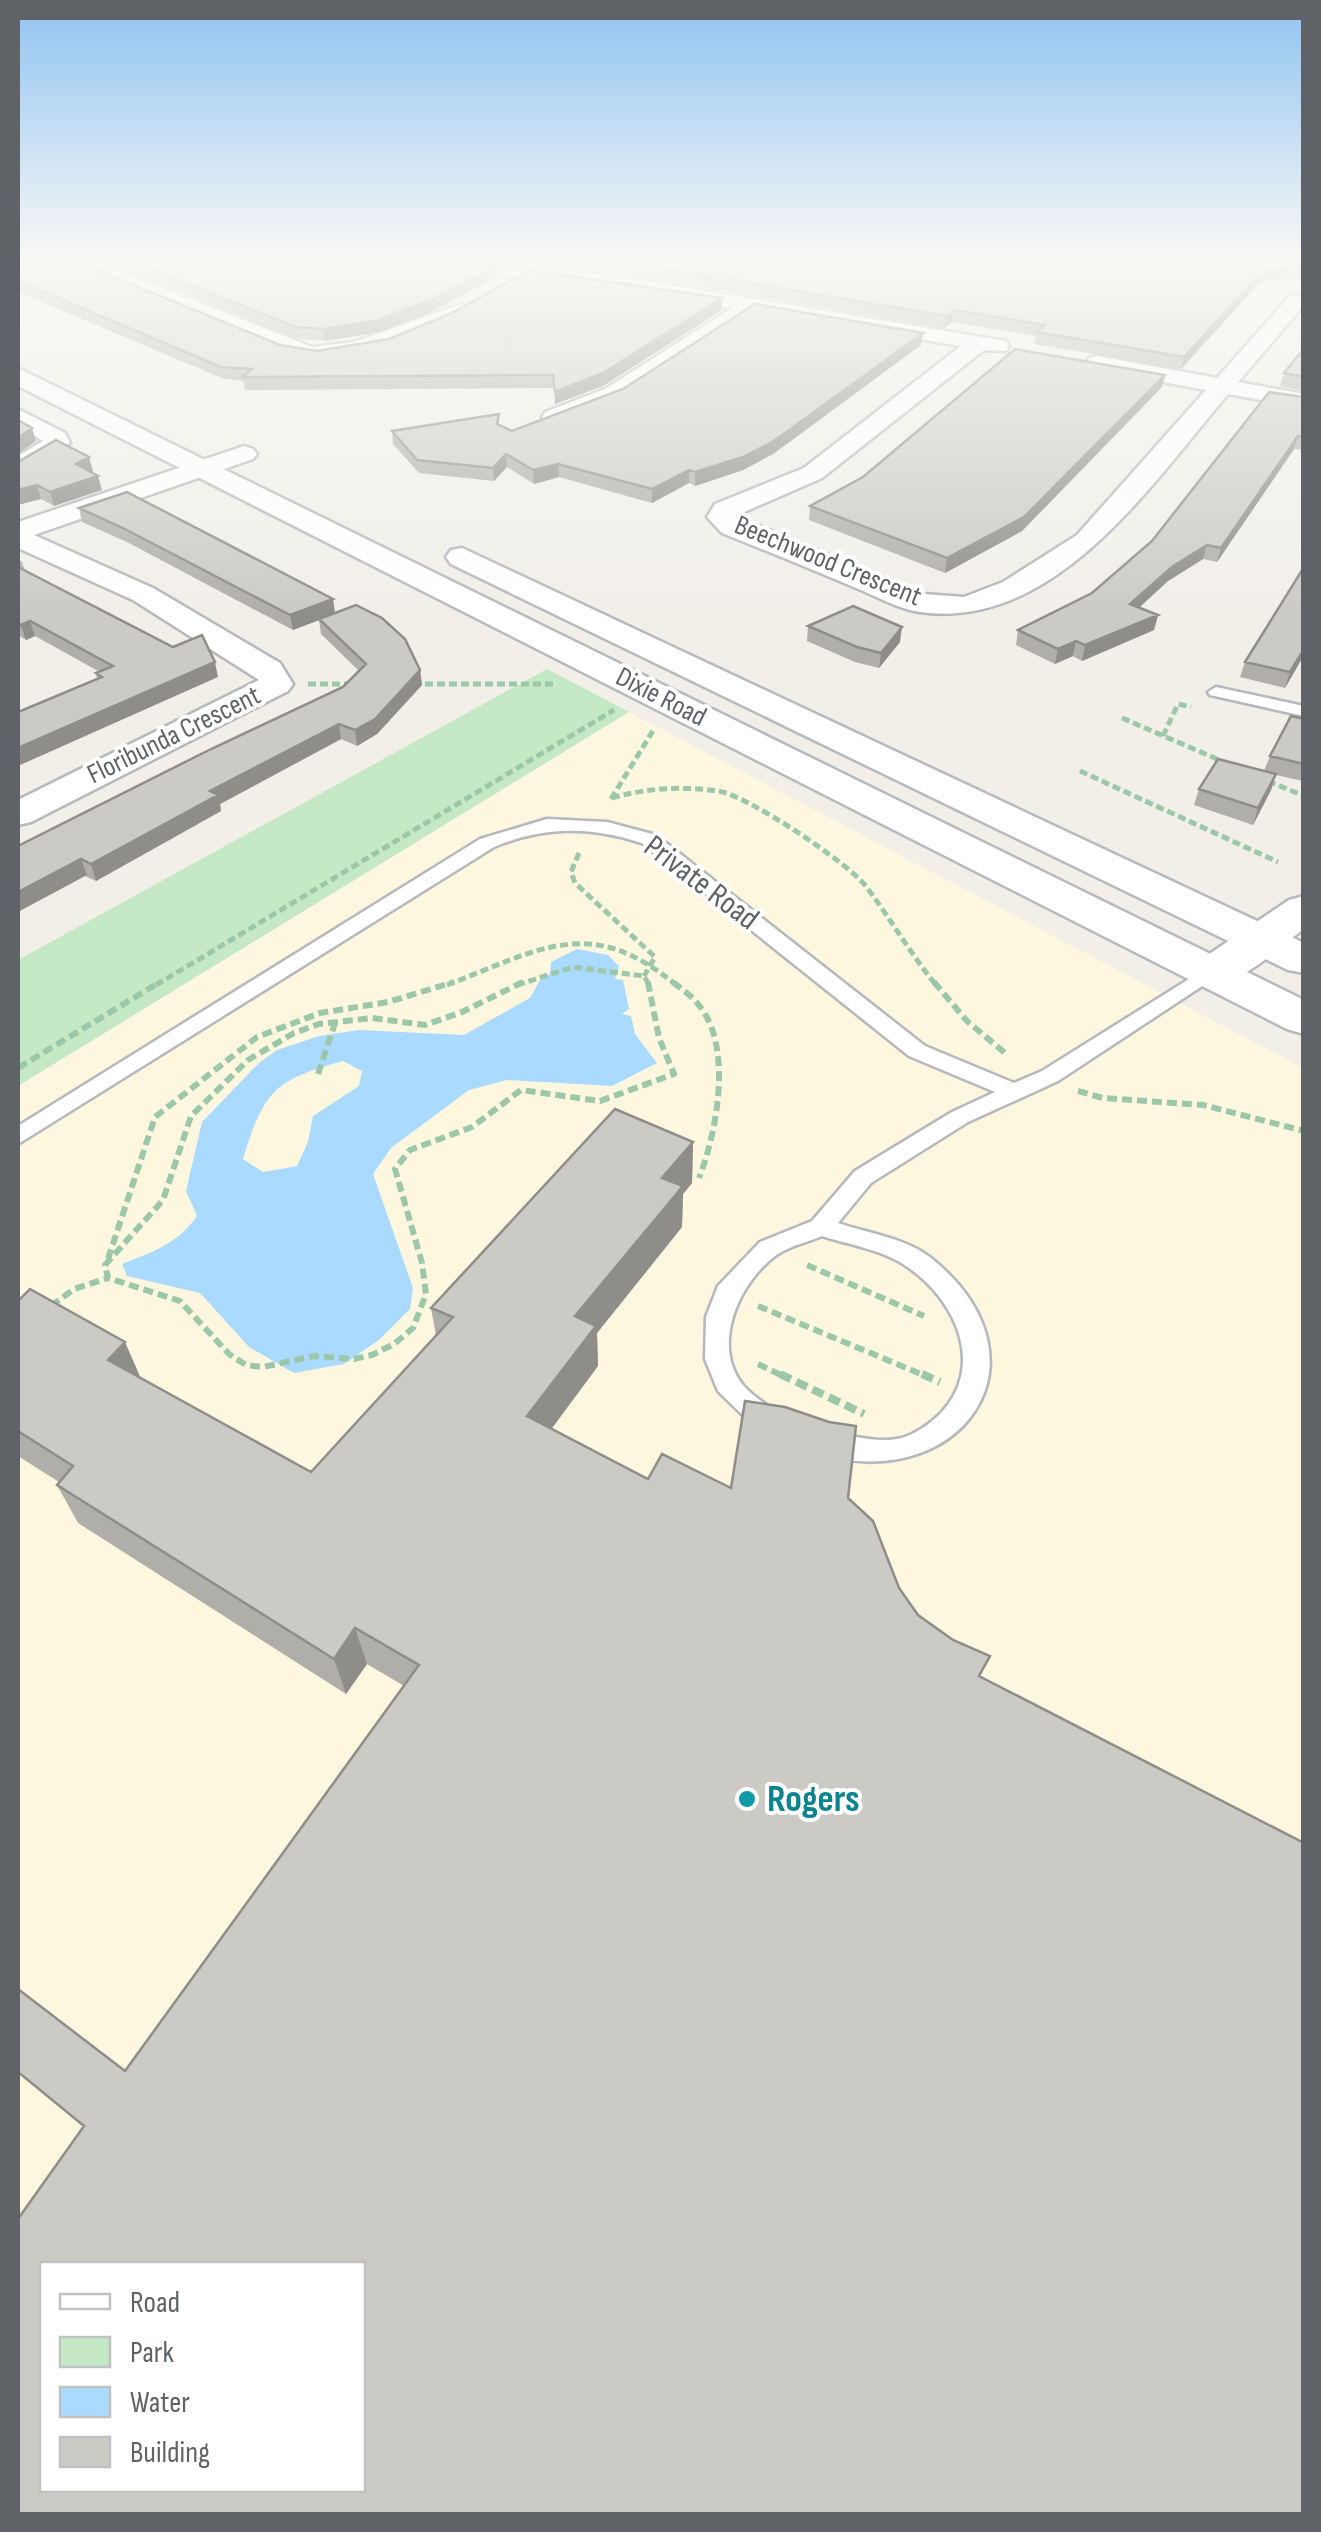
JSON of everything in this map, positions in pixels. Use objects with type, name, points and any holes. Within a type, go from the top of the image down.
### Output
[{"type":"main road","name":"Dixie Road","points":[[26,379],[205,453],[1304,1019]]},
{"type":"main road","points":[[244,454],[278,471]]},
{"type":"main road","name":"Dixie Road","points":[[434,544],[1304,960]]},
{"type":"main road","points":[[1212,973],[1304,908]]},
{"type":"street","points":[[529,427],[613,394],[636,379]]},
{"type":"street","name":"Beechwood Crescent","points":[[933,379],[812,473],[725,510],[721,517],[732,526],[919,602],[965,606],[1013,588],[1087,540],[1220,384]]},
{"type":"street","points":[[1191,379],[1304,401]]},
{"type":"street","points":[[1220,384],[1224,379]]},
{"type":"street","points":[[18,416],[56,438],[58,443],[18,466]]},
{"type":"street","points":[[18,534],[205,453],[244,454]]},
{"type":"street","name":"Floribunda Crescent","points":[[18,534],[143,594],[269,670],[277,684],[18,814]]},
{"type":"lane","points":[[1216,692],[1304,712]]},
{"type":"lane","name":"Private Road","points":[[18,1136],[486,844],[514,830],[546,823],[586,822],[650,840],[917,1051],[1015,1091]]},
{"type":"lane","points":[[820,1227],[919,1262],[963,1305],[978,1340],[981,1359],[973,1396],[924,1442],[884,1452],[838,1450],[769,1424],[730,1390],[716,1344],[718,1317],[727,1293],[770,1248],[820,1227],[863,1177],[960,1117],[1050,1076],[1212,973]]},
{"type":"path","points":[[277,684],[353,684]]},
{"type":"path","points":[[411,684],[564,684]]},
{"type":"path","points":[[18,1068],[628,702]]},
{"type":"path","points":[[1122,718],[1234,766]]},
{"type":"path","points":[[1080,771],[1278,862]]},
{"type":"path","points":[[1268,781],[1304,796]]},
{"type":"path","points":[[612,798],[645,788],[722,791],[822,846],[862,883],[912,955],[967,1022],[1009,1056],[1092,1099],[1153,1098],[1206,1106],[1304,1131]]},
{"type":"path","points":[[108,1278],[106,1265],[154,1117],[258,1037],[320,1013],[388,1002],[442,987],[544,948],[583,941],[609,945],[651,964],[700,1005],[714,1041],[720,1073],[713,1143],[699,1178]]},
{"type":"path","points":[[37,1316],[74,1289],[108,1278],[185,1304],[246,1365],[270,1366],[316,1356],[357,1359],[382,1350],[414,1330],[426,1299],[424,1274],[398,1198],[395,1168],[410,1150],[472,1126],[520,1090],[600,1101],[674,1074],[673,1062],[659,1039],[656,994],[644,976],[573,967],[545,971],[424,1025],[371,1018],[283,1036],[259,1051],[188,1119],[168,1189],[146,1224],[106,1265]]},
{"type":"path","points":[[318,1074],[334,1026]]},
{"type":"path","points":[[770,1248],[978,1340]]},
{"type":"path","points":[[727,1293],[973,1396]]},
{"type":"path","points":[[716,1344],[924,1442]]},
{"type":"shaded area","points":[[629,712],[1303,1068],[1303,2514],[18,2514],[18,1082]]},
{"type":"green space","points":[[547,669],[629,712],[18,1086],[18,960]]},
{"type":"water","points":[[577,949],[608,955],[619,966],[615,979],[623,980],[629,1009],[622,1014],[631,1016],[635,1034],[657,1063],[612,1086],[507,1080],[469,1090],[391,1148],[373,1174],[413,1288],[410,1309],[379,1340],[344,1364],[294,1373],[249,1347],[200,1293],[127,1276],[122,1264],[173,1240],[197,1216],[186,1191],[202,1122],[259,1063],[277,1050],[319,1036],[359,1030],[464,1035],[530,998],[541,978],[550,974],[551,962]],"holes":[[[343,1061],[362,1071],[359,1086],[313,1116],[308,1142],[297,1166],[263,1172],[243,1159],[258,1117],[275,1091],[287,1082]]]},
{"type":"building","points":[[553,379],[587,379],[555,392]]},
{"type":"building","points":[[638,379],[859,379],[774,441],[743,457],[695,472],[689,470],[652,489],[558,464],[533,470],[506,454],[493,468],[417,460],[392,431],[499,414],[497,424],[512,431],[623,389]]},
{"type":"building","points":[[979,379],[1161,379],[1024,517],[947,558],[810,506],[863,477]]},
{"type":"building","points":[[1269,392],[1304,397],[1304,437],[1298,436],[1221,548],[1207,545],[1172,567],[1130,604],[1158,615],[1085,645],[1076,641],[1058,649],[1018,630],[1092,593],[1152,541]]},
{"type":"building","points":[[18,420],[32,428],[18,438]]},
{"type":"building","points":[[56,440],[89,457],[76,464],[98,476],[50,492],[37,485],[18,490],[18,462]]},
{"type":"building","points":[[127,492],[333,599],[290,615],[79,508]]},
{"type":"building","points":[[18,567],[173,647],[202,635],[215,662],[18,748],[18,712],[102,677],[96,673],[113,666],[30,621],[18,623]]},
{"type":"building","points":[[1304,567],[1304,649],[1290,672],[1245,662]]},
{"type":"building","points":[[356,605],[382,618],[405,639],[420,670],[375,719],[355,730],[339,724],[210,791],[218,795],[91,864],[81,859],[18,892],[18,846],[343,687],[366,664],[319,619]]},
{"type":"building","points":[[853,606],[902,627],[881,653],[808,626]]},
{"type":"building","points":[[1291,716],[1304,719],[1304,764],[1270,756]]},
{"type":"building","points":[[1218,759],[1276,774],[1258,808],[1199,789]]},
{"type":"building","name":"Rogers","points":[[615,1109],[693,1142],[662,1178],[683,1186],[575,1316],[596,1326],[527,1416],[648,1479],[662,1454],[731,1488],[745,1401],[856,1426],[848,1498],[873,1521],[899,1588],[918,1615],[953,1640],[990,1656],[979,1676],[1304,1843],[1304,2514],[18,2514],[18,2219],[84,2126],[18,2072],[18,1989],[125,2071],[419,1665],[355,1628],[334,1659],[57,1485],[73,1466],[18,1431],[18,1301],[30,1289],[125,1342],[108,1360],[311,1472],[453,1317],[431,1308]]},
{"type":"place","name":"Rogers","points":[[747,1799]]}]
